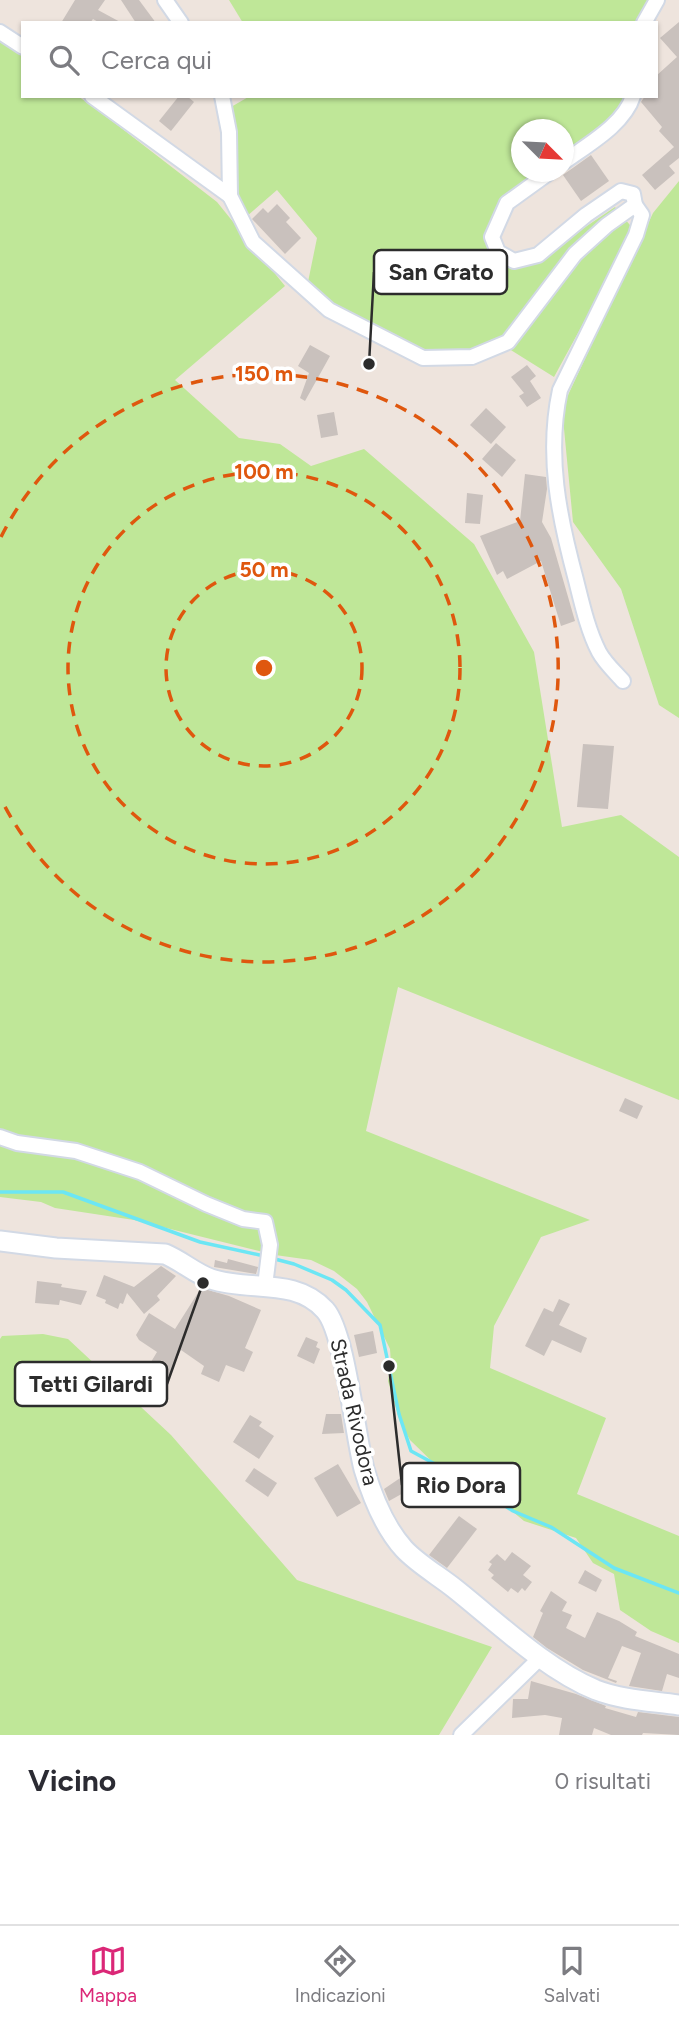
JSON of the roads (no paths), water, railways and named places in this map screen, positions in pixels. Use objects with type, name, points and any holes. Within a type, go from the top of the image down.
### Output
[{"type":"street","points":[[165,0],[180,21]]},
{"type":"street","points":[[645,21],[657,0]]},
{"type":"street","points":[[0,32],[21,46]]},
{"type":"street","points":[[95,98],[230,196]]},
{"type":"street","points":[[222,98],[229,132],[230,196],[253,242],[329,310],[423,358],[472,357],[508,342],[575,254],[607,225],[635,205]]},
{"type":"street","points":[[574,155],[629,110],[632,98]]},
{"type":"street","points":[[536,182],[507,203],[492,237],[498,252],[513,261],[538,256],[586,215],[621,191],[634,194],[635,205],[642,215],[636,235],[560,390],[554,415],[556,495],[580,597],[599,653],[623,681]]},
{"type":"street","points":[[0,1137],[18,1143],[76,1151],[140,1172],[243,1219],[265,1222],[270,1245],[266,1280]]},
{"type":"street","name":"Strada Rivodora","points":[[0,1241],[56,1248],[165,1254],[190,1270],[211,1279],[238,1286],[266,1280],[311,1297],[332,1320],[364,1468],[373,1495],[404,1549],[531,1649],[576,1680],[610,1695],[679,1705]]},
{"type":"street","points":[[461,1735],[531,1649]]},
{"type":"waterway","points":[[0,1192],[63,1192],[200,1242],[264,1256]]},
{"type":"waterway","points":[[271,1258],[294,1264],[332,1280],[346,1290],[380,1325],[399,1414],[411,1451],[470,1483],[513,1511],[551,1527],[614,1568],[679,1593]]},
{"type":"place","name":"San Grato","points":[[369,364]]},
{"type":"place","name":"Tetti Gilardi","points":[[203,1283]]},
{"type":"place","name":"Rio Dora","points":[[389,1366]]}]
